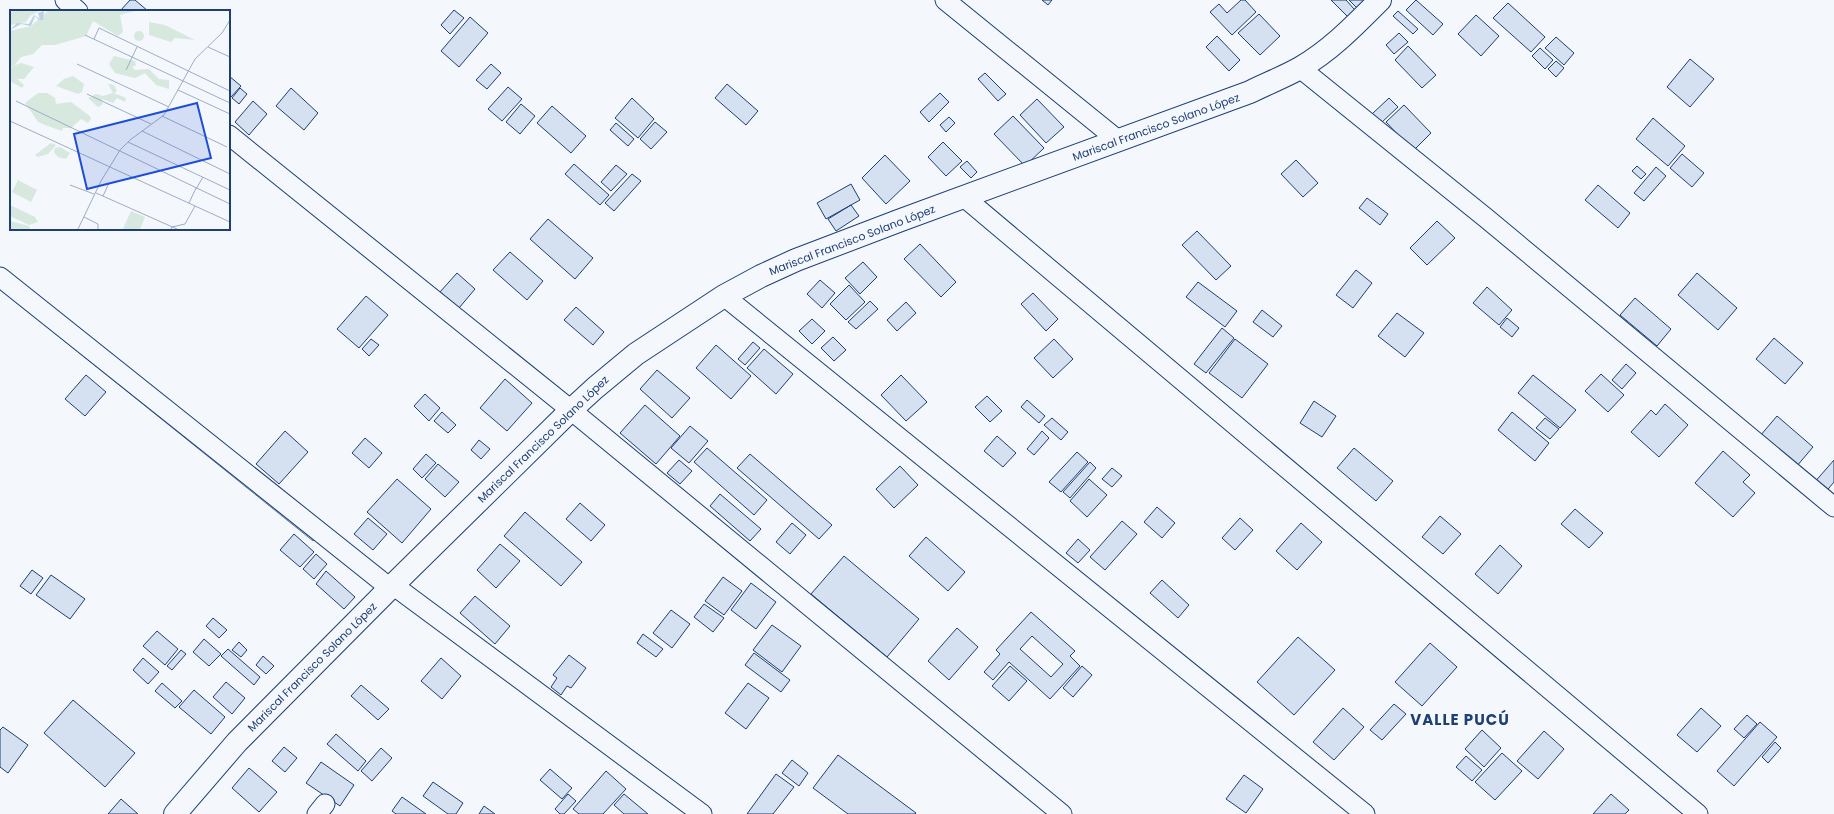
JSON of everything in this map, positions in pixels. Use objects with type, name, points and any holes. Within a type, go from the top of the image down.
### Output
[{"type":"main road","name":"Mariscal Francisco Solano López","points":[[175,814],[237,742],[391,586],[571,410],[636,354],[724,296],[761,276],[796,260],[1250,92],[1300,68],[1328,50],[1380,0]]},
{"type":"street","points":[[65,0],[77,10]]},
{"type":"street","points":[[945,0],[1119,141]]},
{"type":"street","points":[[1300,68],[1486,218],[1834,507]]},
{"type":"street","points":[[230,136],[571,410],[1062,814]]},
{"type":"street","points":[[965,198],[1698,814]]},
{"type":"street","points":[[0,277],[391,586],[702,814]]},
{"type":"street","points":[[724,296],[1365,814]]},
{"type":"water","points":[[0,287],[314,540],[313,541],[0,289]]},
{"type":"building","points":[[130,0],[135,0],[147,10],[121,10]]},
{"type":"building","points":[[1042,0],[1052,0],[1048,5]]},
{"type":"building","points":[[1241,0],[1245,0],[1256,12],[1232,35],[1210,12],[1219,4],[1227,13]]},
{"type":"building","points":[[1331,0],[1346,0],[1355,10],[1348,17]]},
{"type":"building","points":[[1349,0],[1365,0],[1357,8]]},
{"type":"building","points":[[1416,0],[1443,24],[1433,35],[1406,10]]},
{"type":"building","points":[[1508,3],[1545,37],[1531,52],[1493,18]]},
{"type":"building","points":[[454,10],[464,18],[450,34],[441,25]]},
{"type":"building","points":[[1398,11],[1418,29],[1413,34],[1393,16]]},
{"type":"building","points":[[1259,14],[1280,36],[1260,55],[1238,33]]},
{"type":"building","points":[[1476,15],[1499,36],[1481,56],[1458,34]]},
{"type":"building","points":[[470,17],[488,33],[459,67],[441,51]]},
{"type":"building","points":[[1399,33],[1408,42],[1394,54],[1386,45]]},
{"type":"building","points":[[1217,36],[1240,60],[1229,71],[1206,47]]},
{"type":"building","points":[[1556,37],[1574,53],[1564,65],[1545,48]]},
{"type":"building","points":[[1408,46],[1436,75],[1422,88],[1395,60]]},
{"type":"building","points":[[1540,48],[1553,60],[1545,69],[1532,56]]},
{"type":"building","points":[[1690,59],[1714,79],[1690,107],[1667,87]]},
{"type":"building","points":[[1556,61],[1564,68],[1556,77],[1548,69]]},
{"type":"building","points":[[491,64],[501,73],[487,89],[476,80]]},
{"type":"building","points":[[985,73],[1006,94],[998,101],[978,79]]},
{"type":"building","points":[[230,77],[241,86],[231,97],[230,96]]},
{"type":"building","points":[[727,84],[758,111],[746,125],[715,98]]},
{"type":"building","points":[[508,87],[522,99],[502,121],[488,109]]},
{"type":"building","points":[[240,88],[247,94],[239,104],[232,98]]},
{"type":"building","points":[[291,88],[318,113],[304,130],[276,106]]},
{"type":"building","points":[[940,93],[949,102],[929,122],[920,112]]},
{"type":"building","points":[[632,98],[654,119],[638,138],[615,118]]},
{"type":"building","points":[[1389,98],[1398,107],[1381,123],[1372,114]]},
{"type":"building","points":[[1037,99],[1064,127],[1046,143],[1020,115]]},
{"type":"building","points":[[253,101],[267,114],[249,135],[235,122]]},
{"type":"building","points":[[521,104],[535,116],[520,134],[506,122]]},
{"type":"building","points":[[1404,105],[1431,133],[1413,151],[1386,122]]},
{"type":"building","points":[[552,106],[586,136],[571,153],[537,123]]},
{"type":"building","points":[[1013,116],[1044,148],[1025,166],[994,134]]},
{"type":"building","points":[[949,117],[955,123],[946,132],[940,125]]},
{"type":"building","points":[[1653,118],[1685,146],[1668,166],[1636,139]]},
{"type":"building","points":[[655,122],[667,132],[651,149],[640,139]]},
{"type":"building","points":[[616,123],[634,139],[628,146],[610,130]]},
{"type":"building","points":[[943,142],[962,161],[946,176],[928,157]]},
{"type":"building","points":[[1682,154],[1704,173],[1692,187],[1670,168]]},
{"type":"building","points":[[885,155],[910,181],[886,204],[862,178]]},
{"type":"building","points":[[1296,160],[1318,183],[1303,197],[1281,174]]},
{"type":"building","points":[[967,161],[977,172],[971,178],[960,167]]},
{"type":"building","points":[[574,164],[609,195],[600,205],[565,174]]},
{"type":"building","points":[[616,165],[627,174],[611,191],[601,182]]},
{"type":"building","points":[[1637,166],[1646,174],[1641,179],[1632,171]]},
{"type":"building","points":[[1656,167],[1666,176],[1644,201],[1634,193]]},
{"type":"building","points":[[632,174],[641,181],[614,211],[605,203]]},
{"type":"building","points":[[851,184],[860,200],[826,219],[817,203]]},
{"type":"building","points":[[1598,185],[1630,213],[1618,228],[1585,200]]},
{"type":"building","points":[[1367,198],[1388,214],[1380,225],[1359,208]]},
{"type":"building","points":[[851,205],[859,216],[836,231],[828,219]]},
{"type":"building","points":[[548,219],[593,258],[575,279],[530,239]]},
{"type":"building","points":[[1437,221],[1455,238],[1427,265],[1410,248]]},
{"type":"building","points":[[1197,231],[1231,266],[1216,280],[1182,245]]},
{"type":"building","points":[[920,244],[956,282],[941,297],[904,259]]},
{"type":"building","points":[[510,252],[543,281],[527,300],[493,270]]},
{"type":"building","points":[[863,262],[877,277],[860,294],[845,278]]},
{"type":"building","points":[[1356,270],[1372,283],[1353,308],[1336,295]]},
{"type":"building","points":[[457,273],[475,289],[459,308],[440,292]]},
{"type":"building","points":[[1697,273],[1737,308],[1718,330],[1678,295]]},
{"type":"building","points":[[820,280],[835,293],[822,308],[807,294]]},
{"type":"building","points":[[1198,282],[1237,311],[1225,327],[1186,297]]},
{"type":"building","points":[[849,285],[865,302],[846,320],[830,304]]},
{"type":"building","points":[[1487,287],[1512,310],[1499,325],[1473,303]]},
{"type":"building","points":[[1033,293],[1058,319],[1046,331],[1021,304]]},
{"type":"building","points":[[366,296],[388,315],[359,348],[337,329]]},
{"type":"building","points":[[1635,298],[1671,329],[1657,346],[1620,315]]},
{"type":"building","points":[[870,301],[878,309],[856,329],[848,322]]},
{"type":"building","points":[[906,302],[916,313],[897,331],[887,320]]},
{"type":"building","points":[[576,307],[604,332],[593,345],[564,320]]},
{"type":"building","points":[[1262,310],[1282,326],[1273,337],[1253,322]]},
{"type":"building","points":[[1397,313],[1424,333],[1405,357],[1378,336]]},
{"type":"building","points":[[1507,318],[1519,328],[1512,337],[1500,327]]},
{"type":"building","points":[[812,319],[825,331],[812,344],[799,331]]},
{"type":"building","points":[[1222,328],[1234,338],[1206,373],[1194,364]]},
{"type":"building","points":[[833,337],[846,350],[834,361],[821,348]]},
{"type":"building","points":[[1774,338],[1803,363],[1785,384],[1756,359]]},
{"type":"building","points":[[371,339],[379,345],[369,356],[362,349]]},
{"type":"building","points":[[1054,339],[1073,359],[1053,378],[1034,358]]},
{"type":"building","points":[[1235,339],[1268,364],[1242,398],[1209,373]]},
{"type":"building","points":[[753,342],[760,348],[745,365],[738,359]]},
{"type":"building","points":[[716,345],[751,376],[731,399],[696,368]]},
{"type":"building","points":[[764,349],[793,374],[776,394],[747,368]]},
{"type":"building","points":[[1626,364],[1636,373],[1622,389],[1612,380]]},
{"type":"building","points":[[657,370],[690,398],[672,418],[640,389]]},
{"type":"building","points":[[1601,374],[1624,395],[1608,412],[1585,391]]},
{"type":"building","points":[[86,375],[106,392],[85,416],[65,399]]},
{"type":"building","points":[[901,375],[927,402],[906,421],[881,395]]},
{"type":"building","points":[[1533,375],[1576,410],[1560,428],[1518,393]]},
{"type":"building","points":[[505,379],[532,403],[507,431],[480,408]]},
{"type":"building","points":[[425,394],[440,408],[429,421],[414,406]]},
{"type":"building","points":[[987,396],[1002,411],[990,422],[975,407]]},
{"type":"building","points":[[1027,400],[1045,416],[1039,423],[1021,407]]},
{"type":"building","points":[[1314,401],[1336,416],[1322,437],[1300,423]]},
{"type":"building","points":[[1665,404],[1688,425],[1659,457],[1631,432],[1651,410],[1656,415]]},
{"type":"building","points":[[645,405],[680,436],[656,464],[620,433]]},
{"type":"building","points":[[442,412],[456,425],[448,433],[434,421]]},
{"type":"building","points":[[1512,412],[1549,443],[1535,461],[1498,430]]},
{"type":"building","points":[[1777,416],[1813,447],[1796,467],[1760,436]]},
{"type":"building","points":[[1052,418],[1068,432],[1061,440],[1044,425]]},
{"type":"building","points":[[1545,418],[1559,429],[1550,439],[1536,428]]},
{"type":"building","points":[[690,426],[708,441],[689,463],[671,448]]},
{"type":"building","points":[[285,431],[308,452],[279,484],[256,464]]},
{"type":"building","points":[[1042,431],[1049,438],[1034,455],[1027,449]]},
{"type":"building","points":[[997,436],[1016,453],[1003,467],[984,451]]},
{"type":"building","points":[[365,438],[382,453],[369,468],[352,453]]},
{"type":"building","points":[[479,440],[490,449],[481,459],[471,450]]},
{"type":"building","points":[[707,448],[767,500],[754,515],[694,462]]},
{"type":"building","points":[[1354,448],[1393,481],[1376,501],[1337,468]]},
{"type":"building","points":[[1723,451],[1750,475],[1743,482],[1755,493],[1733,517],[1695,483]]},
{"type":"building","points":[[1077,452],[1088,462],[1061,492],[1049,482]]},
{"type":"building","points":[[426,454],[436,463],[422,478],[413,469]]},
{"type":"building","points":[[750,454],[832,525],[819,539],[737,468]]},
{"type":"building","points":[[679,460],[692,471],[680,484],[667,473]]},
{"type":"building","points":[[1834,460],[1834,482],[1824,494],[1813,484]]},
{"type":"building","points":[[1090,462],[1096,468],[1070,498],[1063,492]]},
{"type":"building","points":[[438,464],[459,482],[445,497],[425,479]]},
{"type":"building","points":[[900,466],[918,485],[894,508],[876,489]]},
{"type":"building","points":[[1112,468],[1122,476],[1112,487],[1102,479]]},
{"type":"building","points":[[397,479],[431,509],[402,543],[367,512]]},
{"type":"building","points":[[1089,479],[1107,495],[1087,517],[1070,501]]},
{"type":"building","points":[[720,494],[761,529],[750,541],[710,506]]},
{"type":"building","points":[[580,503],[605,525],[591,541],[566,519]]},
{"type":"building","points":[[1157,507],[1175,523],[1162,538],[1144,522]]},
{"type":"building","points":[[1575,509],[1603,533],[1589,548],[1561,524]]},
{"type":"building","points":[[525,512],[582,562],[561,586],[504,536]]},
{"type":"building","points":[[1440,516],[1461,534],[1443,554],[1422,537]]},
{"type":"building","points":[[368,518],[387,534],[373,550],[354,534]]},
{"type":"building","points":[[1240,518],[1253,530],[1235,550],[1222,538]]},
{"type":"building","points":[[1122,521],[1137,534],[1105,570],[1090,557]]},
{"type":"building","points":[[792,523],[806,535],[790,554],[776,542]]},
{"type":"building","points":[[1301,523],[1322,542],[1297,570],[1276,551]]},
{"type":"building","points":[[294,534],[314,552],[300,567],[280,550]]},
{"type":"building","points":[[926,537],[965,572],[948,591],[909,556]]},
{"type":"building","points":[[1078,539],[1090,550],[1078,563],[1066,553]]},
{"type":"building","points":[[500,544],[520,561],[496,588],[477,570]]},
{"type":"building","points":[[1500,545],[1522,566],[1498,594],[1475,574]]},
{"type":"building","points":[[316,554],[327,564],[314,579],[303,569]]},
{"type":"building","points":[[844,556],[919,619],[887,657],[811,594]]},
{"type":"building","points":[[32,570],[43,578],[31,594],[20,586]]},
{"type":"building","points":[[326,571],[355,597],[344,609],[316,584]]},
{"type":"building","points":[[51,575],[85,599],[70,619],[36,595]]},
{"type":"building","points":[[723,577],[742,591],[724,615],[705,601]]},
{"type":"building","points":[[1162,580],[1189,605],[1178,618],[1150,593]]},
{"type":"building","points":[[751,583],[776,602],[756,629],[731,610]]},
{"type":"building","points":[[475,596],[510,626],[495,644],[460,613]]},
{"type":"building","points":[[704,604],[724,618],[713,632],[694,617]]},
{"type":"building","points":[[671,610],[690,624],[672,648],[653,633]]},
{"type":"building","points":[[1031,612],[1075,651],[1070,656],[1080,666],[1050,699],[1009,662],[993,680],[984,672],[1000,654],[996,650]],"holes":[[[1032,636],[1063,664],[1051,677],[1020,649]]]},
{"type":"building","points":[[213,618],[227,630],[219,638],[206,626]]},
{"type":"building","points":[[772,625],[801,646],[782,672],[753,650]]},
{"type":"building","points":[[957,628],[978,647],[949,680],[928,661]]},
{"type":"building","points":[[157,631],[178,649],[165,665],[143,646]]},
{"type":"building","points":[[643,634],[663,649],[656,657],[637,643]]},
{"type":"building","points":[[1298,637],[1335,670],[1294,715],[1257,682]]},
{"type":"building","points":[[204,639],[221,654],[209,666],[193,652]]},
{"type":"building","points":[[239,642],[247,650],[241,657],[232,650]]},
{"type":"building","points":[[1430,643],[1457,667],[1422,706],[1395,682]]},
{"type":"building","points":[[228,649],[260,677],[254,685],[221,656]]},
{"type":"building","points":[[181,650],[186,654],[172,670],[167,666]]},
{"type":"building","points":[[754,653],[790,680],[781,692],[745,665]]},
{"type":"building","points":[[569,655],[586,668],[571,688],[567,686],[561,695],[551,687],[557,678],[553,675]]},
{"type":"building","points":[[263,656],[274,666],[266,674],[256,665]]},
{"type":"building","points":[[143,658],[159,672],[148,684],[133,670]]},
{"type":"building","points":[[441,658],[461,676],[442,699],[421,681]]},
{"type":"building","points":[[1010,666],[1027,681],[1009,701],[992,686]]},
{"type":"building","points":[[1082,666],[1092,675],[1073,697],[1063,688]]},
{"type":"building","points":[[226,682],[245,698],[232,714],[213,697]]},
{"type":"building","points":[[162,683],[182,701],[175,708],[155,691]]},
{"type":"building","points":[[748,683],[769,698],[746,729],[725,713]]},
{"type":"building","points":[[361,685],[389,709],[378,720],[351,696]]},
{"type":"building","points":[[194,690],[225,717],[211,734],[179,707]]},
{"type":"building","points":[[73,700],[135,753],[105,787],[44,733]]},
{"type":"building","points":[[1394,704],[1406,714],[1382,740],[1370,730]]},
{"type":"building","points":[[1343,708],[1364,727],[1334,760],[1313,742]]},
{"type":"building","points":[[1701,708],[1721,726],[1697,752],[1677,735]]},
{"type":"building","points":[[1747,715],[1757,724],[1744,738],[1734,729]]},
{"type":"building","points":[[1760,722],[1777,737],[1734,786],[1717,771]]},
{"type":"building","points":[[3,727],[28,745],[8,773],[0,767],[0,730]]},
{"type":"building","points":[[1482,730],[1501,748],[1484,767],[1465,749]]},
{"type":"building","points":[[1544,731],[1564,749],[1538,779],[1517,761]]},
{"type":"building","points":[[336,734],[366,761],[358,771],[327,744]]},
{"type":"building","points":[[1775,742],[1781,748],[1768,763],[1762,757]]},
{"type":"building","points":[[284,747],[297,758],[285,772],[272,761]]},
{"type":"building","points":[[381,748],[392,758],[372,781],[361,771]]},
{"type":"building","points":[[1502,753],[1522,771],[1495,800],[1475,782]]},
{"type":"building","points":[[838,755],[916,813],[848,814],[813,788]]},
{"type":"building","points":[[1466,756],[1482,770],[1472,781],[1456,767]]},
{"type":"building","points":[[792,760],[808,773],[799,786],[782,773]]},
{"type":"building","points":[[321,762],[354,785],[340,806],[306,783]]},
{"type":"building","points":[[249,768],[277,792],[259,812],[232,788]]},
{"type":"building","points":[[550,769],[572,788],[562,799],[540,780]]},
{"type":"building","points":[[606,771],[626,789],[603,814],[579,814],[573,809]]},
{"type":"building","points":[[776,774],[794,787],[773,814],[747,814]]},
{"type":"building","points":[[1244,775],[1263,789],[1246,813],[1226,799]]},
{"type":"building","points":[[433,782],[463,803],[456,814],[448,814],[423,796]]},
{"type":"building","points":[[568,794],[576,801],[564,814],[560,814],[555,809]]},
{"type":"building","points":[[624,794],[648,814],[624,814],[614,805]]},
{"type":"building","points":[[1611,794],[1629,810],[1625,814],[1593,814]]},
{"type":"building","points":[[402,797],[426,814],[396,814],[392,811]]},
{"type":"building","points":[[121,799],[138,814],[108,814]]},
{"type":"building","points":[[484,806],[495,814],[479,814]]},
{"type":"district","name":"VALLE PUCÚ","points":[[1460,720]]}]
